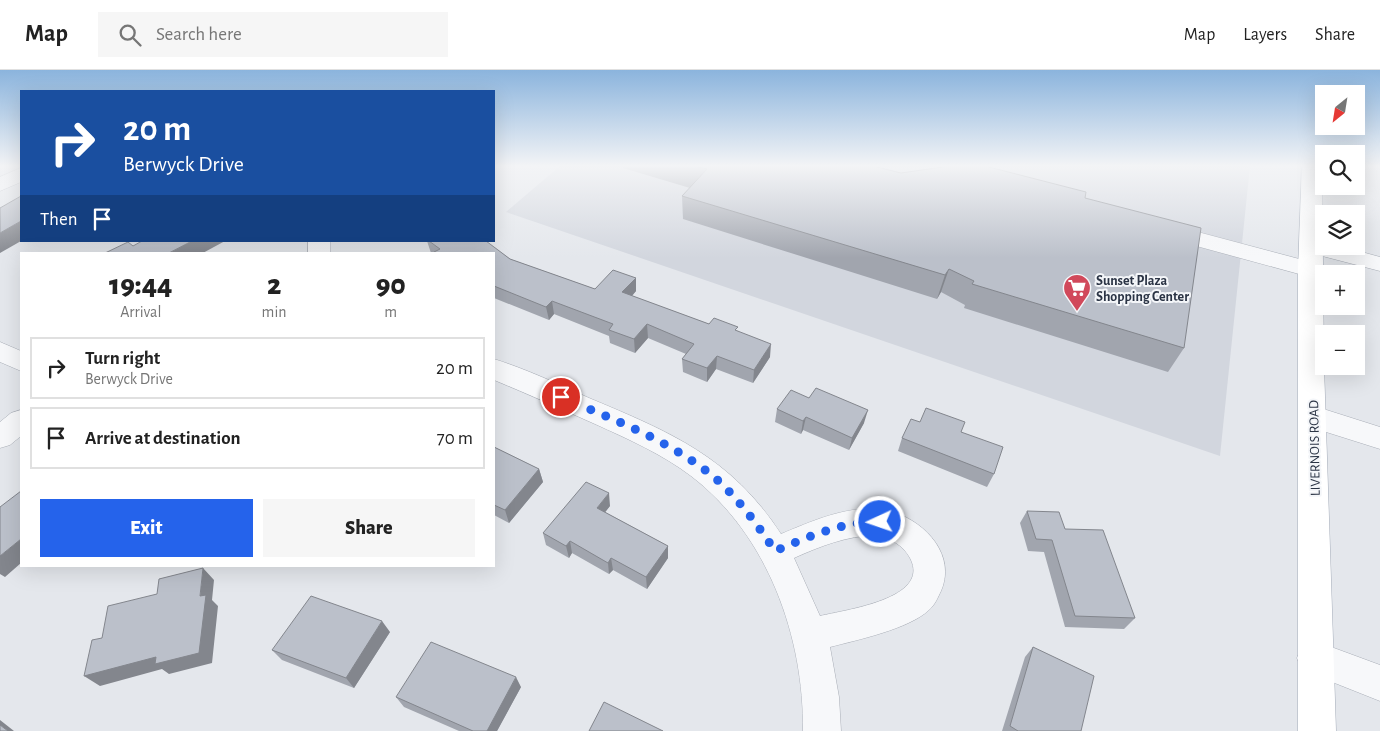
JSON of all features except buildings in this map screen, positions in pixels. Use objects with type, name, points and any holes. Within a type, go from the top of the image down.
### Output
[{"type":"main road","name":"LIVERNOIS ROAD","points":[[1311,197],[1310,257],[1314,417],[1317,731]]},
{"type":"street","points":[[1148,226],[1310,257],[1380,264]]},
{"type":"street","points":[[0,351],[20,361]]},
{"type":"street","points":[[495,369],[649,435],[682,454],[714,477],[737,500],[783,564],[802,613],[816,667],[822,731]]},
{"type":"street","points":[[1314,417],[1380,438]]},
{"type":"street","points":[[0,436],[20,422]]},
{"type":"street","points":[[775,551],[808,537],[860,521],[880,522],[905,531],[922,548],[925,555],[929,577],[922,595],[914,602],[891,613],[809,635]]},
{"type":"street","points":[[1315,658],[1380,683]]},
{"type":"shaded area","points":[[524,197],[1247,197],[1220,456],[506,212]]},
{"type":"place","name":"Sunset Plaza Shopping Center","points":[[1077,312]]},
{"type":"route","points":[[561,397],[649,435],[682,454],[714,477],[737,500],[775,551],[808,537],[860,521],[880,522]]}]
